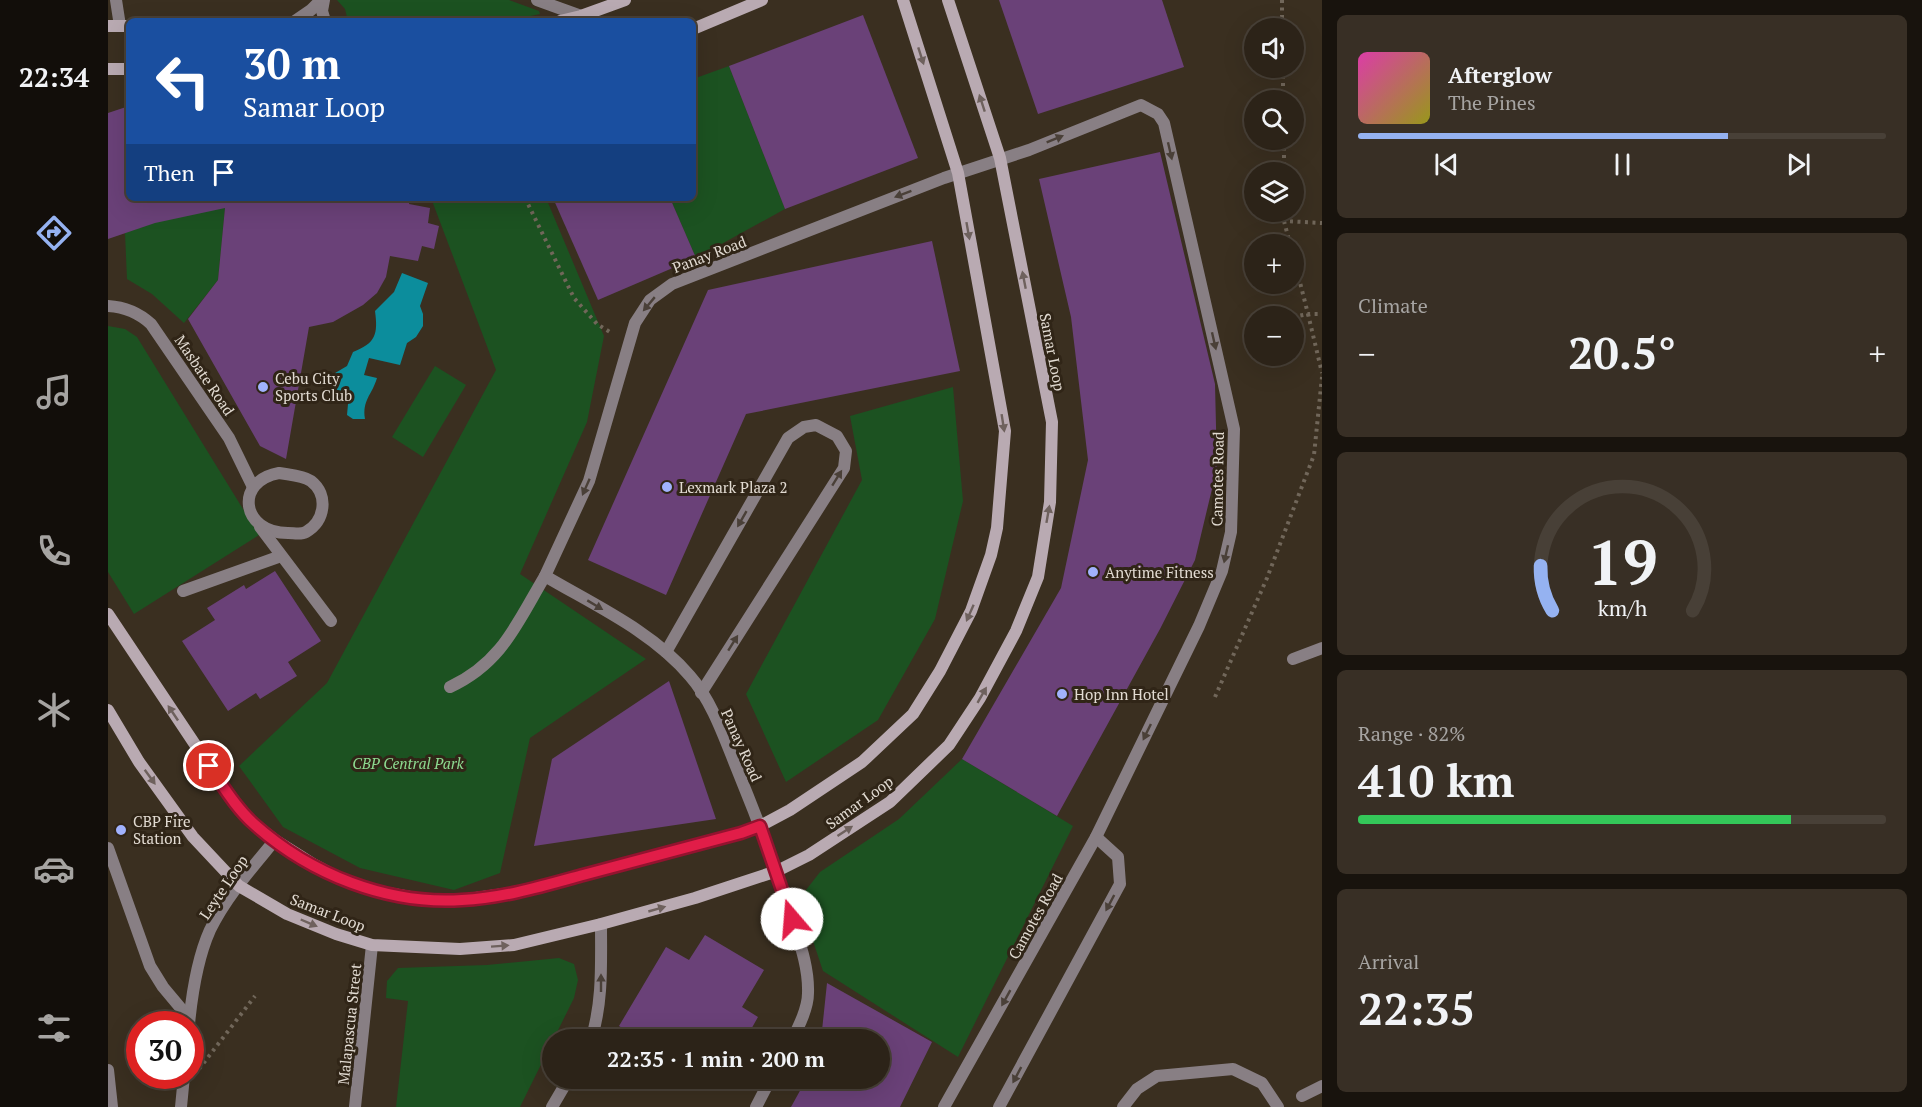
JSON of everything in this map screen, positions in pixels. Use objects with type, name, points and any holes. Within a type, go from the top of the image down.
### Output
[{"type":"street","points":[[116,0],[119,26]]},
{"type":"street","points":[[299,18],[322,0]]},
{"type":"street","points":[[322,0],[324,18]]},
{"type":"street","points":[[537,0],[581,16]]},
{"type":"street","points":[[573,18],[625,0]]},
{"type":"street","points":[[696,28],[762,0]]},
{"type":"street","name":"Samar Loop","points":[[108,710],[139,762],[193,837],[239,886],[287,914],[336,934],[372,945],[460,949],[514,945],[601,924],[695,898],[777,871],[809,855],[890,802],[948,745],[980,698],[1016,631],[1038,577],[1050,502],[1052,422],[1000,158],[948,0]]},
{"type":"street","name":"Samar Loop","points":[[108,614],[232,800],[253,823],[274,840],[313,864],[345,881],[382,892],[421,899],[462,900],[518,892],[741,833],[790,810],[862,762],[913,714],[940,671],[971,611],[991,555],[997,528],[1005,431],[958,173],[902,2]]},
{"type":"street","points":[[108,69],[126,69]]},
{"type":"street","name":"Camotes Road","points":[[944,1107],[1096,837],[1199,626],[1222,571],[1232,532],[1234,429],[1164,123],[1158,114],[1141,105],[1029,150],[958,173]]},
{"type":"street","name":"Panay Road","points":[[450,687],[462,682],[487,664],[502,648],[545,576],[589,481],[635,323],[650,300],[672,284],[958,173]]},
{"type":"street","name":"Masbate Road","points":[[108,306],[142,315],[151,324],[229,438],[253,487]]},
{"type":"street","points":[[666,652],[788,438],[804,427],[816,425],[837,436],[846,451],[844,468],[701,693]]},
{"type":"street","points":[[260,526],[268,531],[303,534],[319,520],[323,500],[319,490],[304,477],[279,473],[269,475],[253,487],[249,507],[253,517],[281,556],[331,621]]},
{"type":"street","points":[[183,591],[281,556]]},
{"type":"street","name":"Panay Road","points":[[545,576],[641,633],[666,652],[690,676],[723,734],[760,826]]},
{"type":"street","points":[[1293,659],[1322,648]]},
{"type":"street","points":[[760,826],[777,871],[805,962],[808,994],[798,1029]]},
{"type":"street","points":[[999,1107],[1120,884],[1118,857],[1096,837]]},
{"type":"street","name":"Leyte Loop","points":[[191,1011],[200,957],[211,929],[239,886],[274,840]]},
{"type":"street","points":[[108,848],[150,966],[181,1011]]},
{"type":"street","points":[[595,1029],[601,998],[601,924]]},
{"type":"street","name":"Malapascua Street","points":[[355,1107],[372,945]]},
{"type":"street","points":[[1123,1107],[1137,1089],[1157,1076],[1233,1069],[1262,1083],[1278,1107]]},
{"type":"street","points":[[108,1070],[111,1104]]},
{"type":"street","points":[[1302,1096],[1322,1086]]},
{"type":"street","points":[[181,1107],[182,1089]]},
{"type":"street","points":[[552,1107],[563,1089]]},
{"type":"street","points":[[756,1107],[765,1089]]},
{"type":"path","points":[[1282,0],[1282,18]]},
{"type":"path","points":[[526,201],[574,298],[597,324],[629,344]]},
{"type":"path","points":[[1303,222],[1322,223]]},
{"type":"path","points":[[1215,697],[1267,578],[1314,455],[1322,375],[1303,294]]},
{"type":"path","points":[[1304,315],[1322,314]]},
{"type":"path","points":[[182,1092],[255,996]]},
{"type":"green space","points":[[337,0],[509,0],[539,11],[540,14],[521,18],[347,18],[345,9]]},
{"type":"green space","points":[[729,66],[785,209],[696,258],[671,201],[696,201],[696,78]]},
{"type":"green space","points":[[217,201],[226,201],[218,280],[184,323],[152,294],[127,279],[125,233]]},
{"type":"green space","name":"CBP Central Park","points":[[432,201],[547,201],[604,336],[587,422],[520,574],[646,659],[530,738],[500,873],[454,890],[360,868],[283,827],[239,766],[327,683],[496,370]]},
{"type":"green space","points":[[108,326],[125,329],[137,337],[259,535],[134,614],[108,572]]},
{"type":"green space","points":[[435,366],[466,385],[423,457],[392,437]]},
{"type":"green space","points":[[953,387],[963,501],[935,619],[878,720],[786,782],[746,694],[862,480],[850,416]]},
{"type":"green space","points":[[962,759],[1073,826],[958,1057],[823,971],[799,899],[820,872],[899,819]]},
{"type":"green space","points":[[559,958],[574,964],[578,980],[574,998],[559,1029],[542,1029],[542,1063],[520,1107],[396,1107],[408,1001],[386,998],[387,981],[398,968],[487,965]]},
{"type":"water","points":[[402,273],[428,283],[420,306],[423,326],[416,337],[407,343],[400,365],[369,358],[364,375],[377,378],[366,402],[365,419],[353,419],[347,415],[348,404],[328,384],[330,376],[347,366],[353,352],[367,345],[374,337],[375,311],[394,292]]},
{"type":"building","points":[[999,0],[1162,0],[1184,67],[1038,114]]},
{"type":"building","points":[[863,15],[918,158],[785,209],[729,66]]},
{"type":"building","name":"Cebu City Sports Club","points":[[126,107],[126,201],[410,201],[409,204],[430,208],[428,223],[439,226],[434,249],[422,246],[418,261],[390,256],[386,277],[377,293],[363,305],[333,322],[309,327],[286,459],[260,446],[188,319],[218,280],[225,208],[155,223],[108,239],[108,113]]},
{"type":"building","points":[[1160,152],[1215,384],[1217,468],[1195,560],[1160,629],[1057,816],[962,759],[1061,588],[1088,460],[1071,317],[1039,179]]},
{"type":"building","points":[[554,201],[671,201],[696,258],[598,300]]},
{"type":"building","name":"Lexmark Plaza 2","points":[[932,241],[960,371],[746,414],[666,595],[588,560],[708,290]]},
{"type":"building","points":[[275,571],[321,641],[288,662],[297,676],[260,699],[256,693],[228,711],[182,641],[215,620],[207,608],[244,585],[246,589]]},
{"type":"building","points":[[669,681],[716,819],[534,846],[552,759]]},
{"type":"building","points":[[705,935],[764,970],[742,1007],[758,1017],[751,1029],[624,1029],[619,1026],[666,947],[689,960]]},
{"type":"building","points":[[827,983],[932,1042],[900,1107],[791,1107],[801,1089],[890,1089],[890,1029],[822,1029]]},
{"type":"place","name":"Cebu City Sports Club","points":[[263,387]]},
{"type":"place","name":"Lexmark Plaza 2","points":[[667,487]]},
{"type":"place","name":"Anytime Fitness","points":[[1093,572]]},
{"type":"place","name":"Hop Inn Hotel","points":[[1062,694]]},
{"type":"place","name":"CBP Fire Station","points":[[121,830]]},
{"type":"route","points":[[209,766],[232,800],[253,823],[274,840],[345,881],[382,892],[421,899],[462,900],[518,892],[760,826],[792,919]]}]
